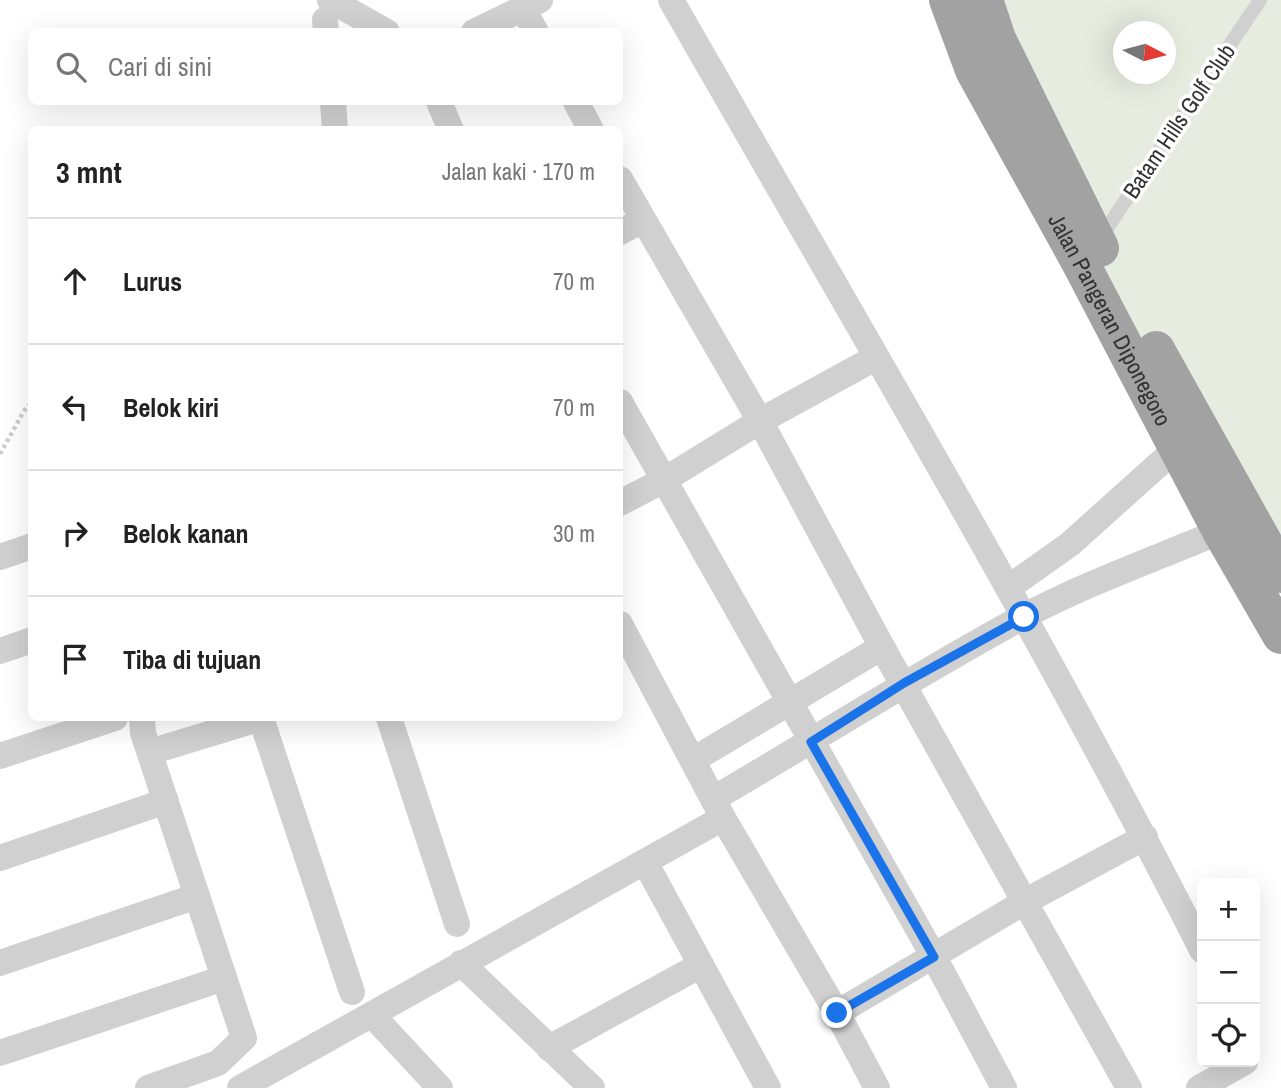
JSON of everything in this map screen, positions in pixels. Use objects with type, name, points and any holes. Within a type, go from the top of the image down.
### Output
[{"type":"highway","name":"Jalan Pangeran Diponegoro","points":[[948,0],[974,71],[1079,260],[1221,531],[1281,635]]},
{"type":"highway","name":"Jalan Pangeran Diponegoro","points":[[984,0],[998,39],[1097,243],[1281,574]]},
{"type":"street","points":[[670,0],[1008,588],[1145,838],[1197,941]]},
{"type":"street","points":[[482,28],[531,4],[535,28]]},
{"type":"street","points":[[327,17],[371,28]]},
{"type":"street","points":[[333,105],[335,126]]},
{"type":"street","points":[[440,105],[449,126]]},
{"type":"street","points":[[578,105],[589,126]]},
{"type":"street","points":[[623,192],[631,226],[760,421],[1129,1088]]},
{"type":"street","points":[[623,501],[664,480],[760,421],[875,358]]},
{"type":"street","points":[[623,407],[934,957],[1004,1088]]},
{"type":"street","points":[[1008,588],[1070,544],[1178,447]]},
{"type":"street","points":[[240,1088],[645,862],[811,742],[904,683],[1024,617],[1221,531]]},
{"type":"street","points":[[0,557],[28,547]]},
{"type":"street","points":[[623,630],[718,808],[837,1013],[877,1088]]},
{"type":"street","points":[[0,651],[28,641]]},
{"type":"street","points":[[693,760],[883,647]]},
{"type":"street","points":[[0,756],[107,721]]},
{"type":"street","points":[[142,721],[143,733],[244,1038],[218,1063],[148,1088]]},
{"type":"street","points":[[150,752],[252,721]]},
{"type":"street","points":[[263,721],[352,992]]},
{"type":"street","points":[[390,721],[457,924]]},
{"type":"street","points":[[0,858],[166,801]]},
{"type":"street","points":[[837,1013],[1026,901],[1145,838]]},
{"type":"street","points":[[645,862],[768,1088]]},
{"type":"street","points":[[0,963],[197,897]]},
{"type":"street","points":[[461,963],[592,1088]]},
{"type":"street","points":[[549,1048],[701,965]]},
{"type":"street","points":[[0,1053],[224,978]]},
{"type":"street","points":[[373,1016],[440,1088]]},
{"type":"street","points":[[1199,1088],[1236,1067]]},
{"type":"lane","name":"Batam Hills Golf Club","points":[[1097,243],[1260,0]]},
{"type":"path","points":[[0,454],[28,406]]},
{"type":"shaded area","points":[[970,0],[1281,0],[1281,594],[1103,270]]},
{"type":"route","points":[[837,1013],[934,957],[811,742],[904,683],[1024,617]]}]
